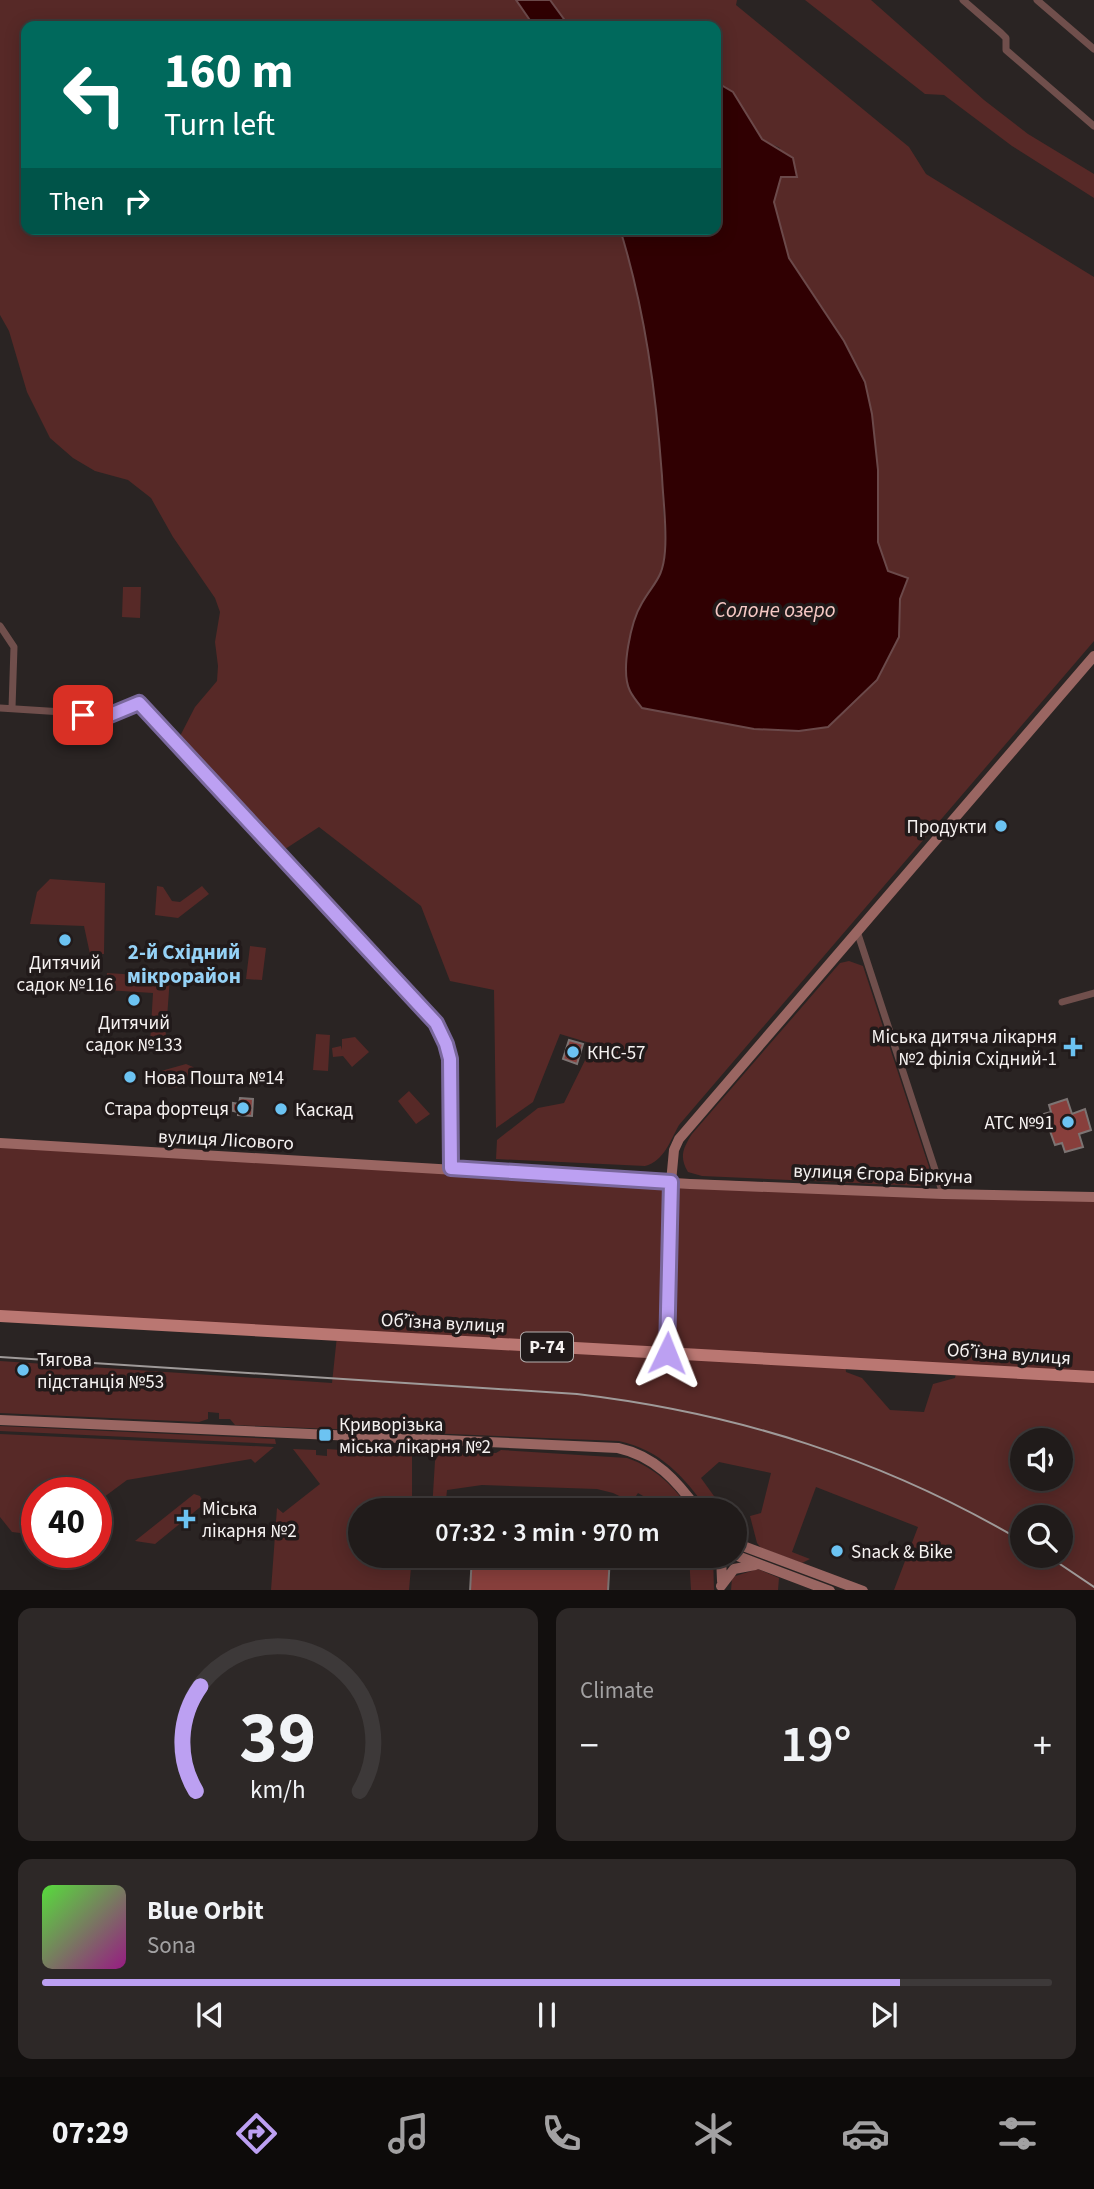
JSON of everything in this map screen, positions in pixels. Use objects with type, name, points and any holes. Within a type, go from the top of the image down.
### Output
[{"type":"main road","name":"Обʼїзна вулиця","points":[[0,1316],[1094,1377]]},
{"type":"street","points":[[963,0],[1006,38],[1006,50],[1094,126]]},
{"type":"street","points":[[1037,0],[1094,49]]},
{"type":"street","points":[[0,626],[14,647],[12,708]]},
{"type":"street","points":[[667,1353],[671,1182],[674,1150],[686,1129],[1094,656]]},
{"type":"street","points":[[0,708],[110,715],[139,703],[436,1023],[450,1059],[451,1168]]},
{"type":"street","points":[[857,931],[943,1194]]},
{"type":"street","points":[[1062,1002],[1094,993]]},
{"type":"street","name":"вулиця Лісового","points":[[0,1143],[671,1182]]},
{"type":"street","name":"вулиця Єгора Біркуна","points":[[671,1182],[943,1194],[1094,1196]]},
{"type":"street","points":[[0,1420],[618,1448],[639,1455],[665,1471],[688,1498]]},
{"type":"street","points":[[747,1548],[860,1590]]},
{"type":"street","points":[[747,1561],[827,1590]]},
{"type":"street","points":[[721,1588],[734,1569],[755,1565]]},
{"type":"street","points":[[721,1568],[721,1588]]},
{"type":"shaded area","points":[[0,0],[516,0],[531,21],[21,21],[21,235],[622,235],[638,296],[650,364],[665,533],[664,563],[657,586],[642,603],[899,637],[900,599],[908,578],[888,571],[878,542],[878,470],[871,408],[844,341],[789,258],[774,202],[781,177],[780,148],[763,139],[737,100],[721,85],[721,21],[565,21],[550,0],[737,0],[736,5],[909,147],[926,174],[1094,277],[1094,641],[679,1125],[666,1150],[657,1160],[645,1166],[496,1159],[497,1140],[538,1108],[564,1103],[593,1044],[560,1034],[533,1102],[496,1128],[494,990],[450,981],[421,906],[319,827],[279,853],[177,742],[195,707],[217,681],[215,642],[220,612],[215,598],[173,537],[151,498],[128,480],[95,471],[73,458],[50,438],[27,392],[9,331],[0,315]]},
{"type":"shaded area","points":[[805,0],[871,0],[984,100],[1028,134],[1094,174],[1094,198],[1012,146],[944,95],[925,94]]},
{"type":"shaded area","points":[[123,587],[141,587],[140,618],[122,617]]},
{"type":"shaded area","points":[[50,879],[105,883],[104,954],[90,954],[84,926],[30,924],[37,892]]},
{"type":"shaded area","points":[[157,886],[163,887],[172,901],[180,902],[202,886],[209,894],[178,918],[155,915]]},
{"type":"shaded area","points":[[250,946],[266,948],[262,980],[246,979]]},
{"type":"shaded area","points":[[849,961],[863,966],[929,1167],[927,1178],[920,1186],[702,1176],[688,1172],[683,1153],[692,1134],[840,963]]},
{"type":"shaded area","points":[[107,973],[170,977],[165,1045],[150,1044],[153,993],[106,990]]},
{"type":"shaded area","points":[[316,1034],[330,1035],[328,1071],[313,1070]]},
{"type":"shaded area","points":[[355,1037],[369,1052],[352,1067],[343,1056],[333,1057],[332,1048],[341,1046],[342,1050],[342,1039]]},
{"type":"shaded area","points":[[186,1064],[199,1074],[179,1087],[165,1086],[161,1071]]},
{"type":"shaded area","points":[[409,1091],[430,1114],[416,1124],[398,1101]]},
{"type":"shaded area","points":[[0,1143],[487,1170],[1094,1197],[1094,1590],[894,1590],[918,1527],[816,1487],[792,1552],[810,1559],[802,1563],[761,1548],[757,1543],[750,1516],[761,1513],[771,1473],[719,1462],[701,1478],[715,1498],[699,1498],[680,1476],[659,1458],[634,1445],[619,1441],[235,1425],[230,1419],[219,1419],[219,1413],[208,1412],[208,1419],[199,1422],[0,1413],[0,1361],[332,1383],[337,1336],[0,1316]],"holes":[[[845,1363],[957,1369],[955,1378],[933,1384],[924,1412],[890,1410],[862,1378],[846,1372]]]},
{"type":"shaded area","points":[[0,1426],[275,1439],[276,1444],[0,1431]]},
{"type":"shaded area","points":[[0,1434],[274,1447],[255,1463],[251,1459],[127,1480],[112,1491],[112,1477],[21,1477],[21,1533],[12,1532],[0,1517]]},
{"type":"shaded area","points":[[293,1449],[316,1450],[316,1455],[327,1456],[327,1449],[412,1455],[412,1498],[348,1498],[348,1568],[411,1568],[409,1590],[271,1590],[277,1508],[283,1513],[320,1484]]},
{"type":"shaded area","points":[[501,1450],[627,1458],[647,1467],[681,1498],[647,1498],[638,1493],[635,1498],[624,1498],[597,1489],[482,1485],[447,1490],[446,1498],[433,1498],[435,1461],[440,1453],[496,1453]]},
{"type":"shaded area","points":[[194,1494],[200,1496],[204,1504],[155,1544],[135,1541]]},
{"type":"shaded area","points":[[690,1568],[713,1568],[714,1590],[691,1590]]},
{"type":"shaded area","points":[[758,1569],[779,1578],[778,1590],[731,1590],[732,1577]]},
{"type":"water","points":[[516,0],[550,0],[565,21],[531,21]]},
{"type":"water","name":"Солоне озеро","points":[[721,85],[733,92],[762,139],[793,158],[797,177],[781,177],[774,202],[789,258],[844,341],[865,382],[872,414],[878,470],[878,542],[888,571],[908,578],[900,599],[899,637],[877,680],[828,727],[799,731],[754,729],[642,708],[631,693],[626,671],[631,633],[638,611],[662,568],[666,533],[653,382],[622,235],[721,235]]},
{"type":"building","name":"КНС-57","points":[[569,1040],[583,1044],[577,1064],[563,1059]]},
{"type":"building","name":"Стара фортеця","points":[[240,1098],[253,1099],[252,1116],[238,1115],[238,1112],[233,1111],[233,1103],[239,1104]]},
{"type":"building","name":"АТС №91","points":[[1067,1099],[1072,1114],[1085,1109],[1091,1130],[1079,1134],[1083,1147],[1065,1152],[1062,1143],[1055,1145],[1044,1114],[1051,1112],[1049,1105]]},
{"type":"building","points":[[471,1568],[609,1568],[608,1590],[470,1590]]},
{"type":"tram line","points":[[0,1357],[577,1394],[636,1402],[751,1427],[862,1463],[970,1512],[1010,1534]]},
{"type":"tram line","points":[[1066,1568],[1094,1587]]},
{"type":"place","name":"Продукти","points":[[1001,826]]},
{"type":"place","name":"Дитячий садок №116","points":[[65,940]]},
{"type":"place","name":"Дитячий садок №133","points":[[134,1000]]},
{"type":"place","name":"Міська дитяча лікарня №2 філія Східний-1","points":[[1073,1047]]},
{"type":"place","name":"КНС-57","points":[[573,1052]]},
{"type":"place","name":"Нова Пошта №14","points":[[130,1077]]},
{"type":"place","name":"Стара фортеця","points":[[243,1108]]},
{"type":"place","name":"Каскад","points":[[281,1109]]},
{"type":"place","name":"АТС №91","points":[[1068,1122]]},
{"type":"place","name":"Тягова підстанція №53","points":[[23,1370]]},
{"type":"place","name":"Криворізька міська лікарня №2","points":[[325,1435]]},
{"type":"place","name":"Міська лікарня №2","points":[[186,1519]]},
{"type":"place","name":"Snack & Bike","points":[[837,1551]]},
{"type":"district","name":"2-й Східний мікрорайон","points":[[184,964]]},
{"type":"route","points":[[83,715],[110,715],[139,703],[436,1023],[442,1032],[450,1059],[451,1168],[671,1182],[667,1353]]}]
